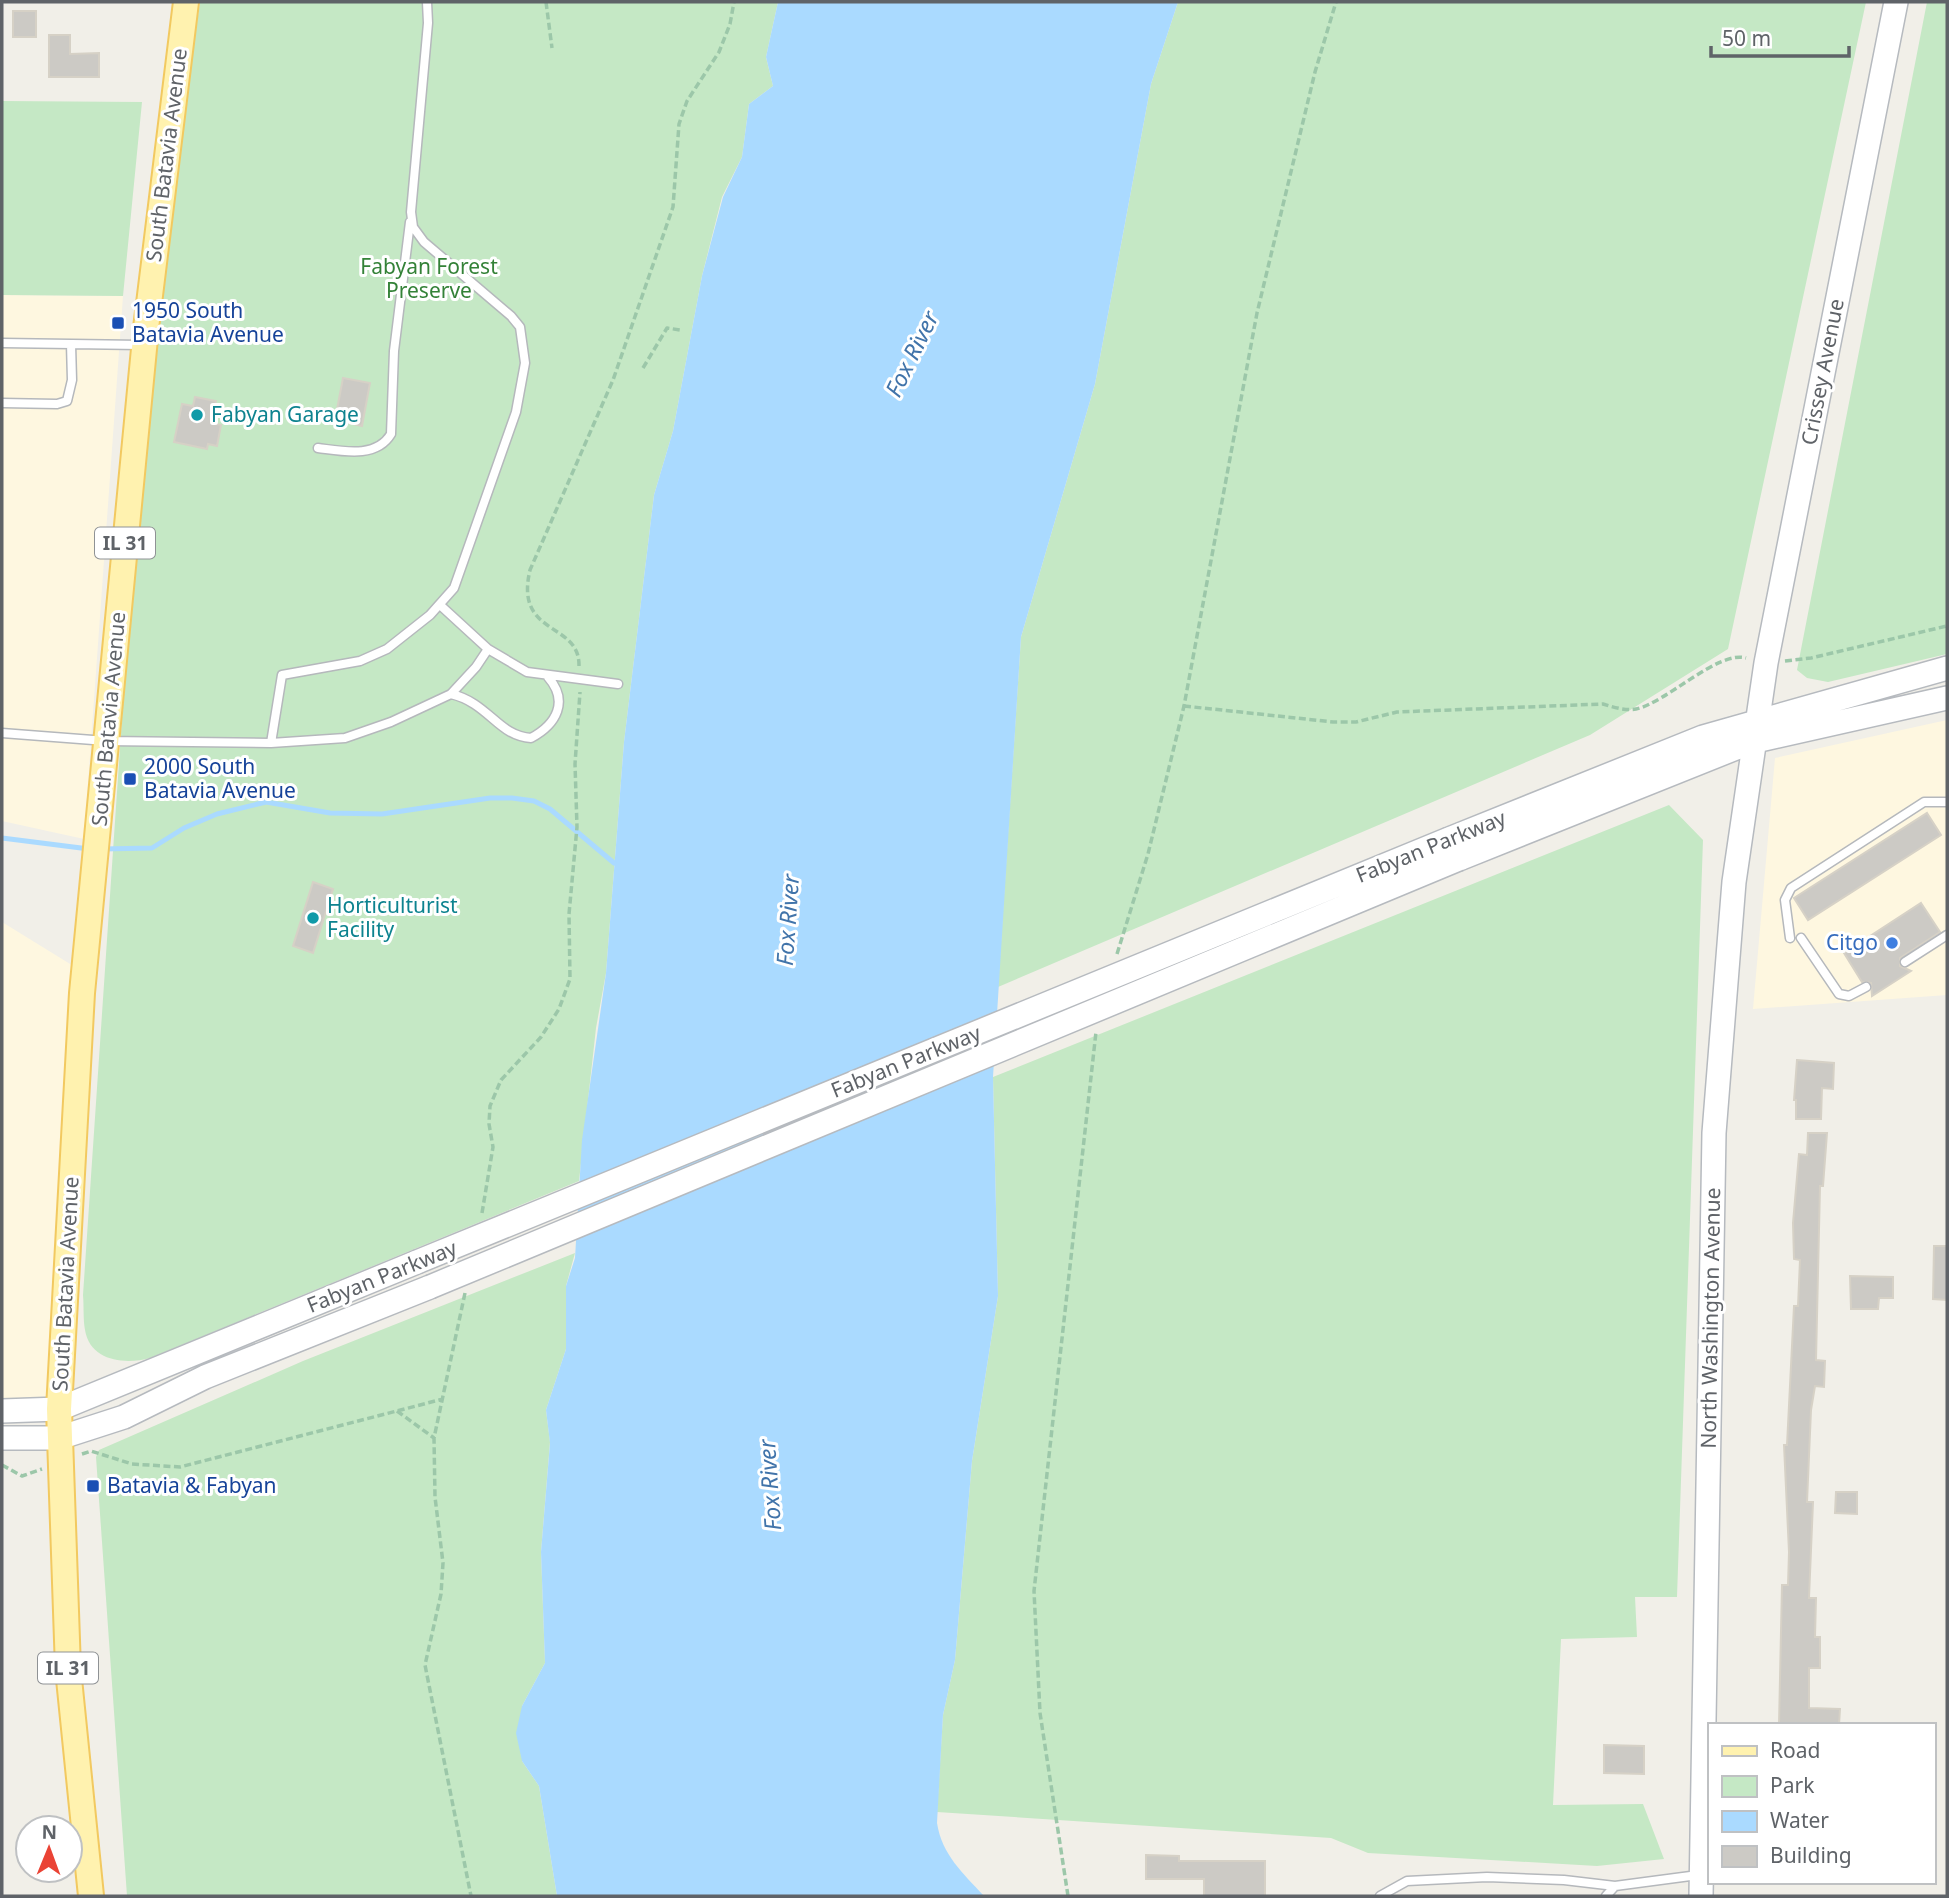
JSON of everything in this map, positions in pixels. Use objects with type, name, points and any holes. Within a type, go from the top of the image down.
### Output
[{"type":"main road","name":"South Batavia Avenue","points":[[59,1438],[82,993],[144,345],[186,2]]},
{"type":"main road","name":"Crissey Avenue","points":[[1754,731],[1896,2]]},
{"type":"main road","points":[[1754,731],[1947,668]]},
{"type":"main road","points":[[1754,731],[1947,698]]},
{"type":"main road","name":"Fabyan Parkway","points":[[59,1409],[417,1262],[1754,731]]},
{"type":"main road","name":"North Washington Avenue","points":[[1701,1885],[1714,1133],[1734,883],[1754,731]]},
{"type":"main road","name":"Fabyan Parkway","points":[[2,1438],[59,1438],[124,1417],[205,1377],[430,1287],[1454,849]]},
{"type":"main road","points":[[2,1411],[59,1409]]},
{"type":"main road","name":"IL 31","points":[[59,1438],[68,1669],[90,1896]]},
{"type":"lane","points":[[318,448],[365,451],[378,447],[391,434],[394,352],[411,212],[428,23],[427,2]]},
{"type":"lane","points":[[271,743],[282,675],[360,660],[387,649],[405,638],[454,589],[498,471],[516,412],[525,363],[520,327],[511,316],[424,242],[413,227],[411,212]]},
{"type":"lane","points":[[2,343],[144,345]]},
{"type":"lane","points":[[2,403],[57,404],[67,401],[72,380],[71,344]]},
{"type":"lane","points":[[440,605],[488,649],[527,672],[547,677],[618,684]]},
{"type":"lane","points":[[2,733],[106,741],[271,743],[345,738],[391,722],[452,694],[488,649]]},
{"type":"lane","points":[[452,694],[472,700],[510,734],[531,738],[552,724],[559,711],[557,688],[547,677]]},
{"type":"lane","points":[[1790,938],[1785,900],[1791,888],[1924,802],[1947,802]]},
{"type":"lane","points":[[1905,962],[1947,935]]},
{"type":"lane","points":[[1801,938],[1839,994],[1849,996],[1866,988]]},
{"type":"lane","points":[[1380,1896],[1407,1881],[1487,1877],[1564,1880],[1615,1886],[1701,1885]]},
{"type":"lane","points":[[1606,1896],[1615,1886]]},
{"type":"path","points":[[546,2],[552,48]]},
{"type":"path","points":[[481,1215],[493,1147],[489,1124],[490,1106],[501,1080],[541,1037],[559,1009],[570,979],[569,914],[577,827],[575,764],[582,701],[579,660],[569,641],[536,616],[527,604],[526,587],[530,570],[613,380],[673,207],[679,124],[687,101],[719,52],[730,24],[734,2]]},
{"type":"path","points":[[643,368],[667,328],[680,330]]},
{"type":"path","points":[[1184,706],[1333,722],[1356,722],[1397,712],[1603,704],[1637,709],[1740,656],[1766,663],[1811,658],[1947,626]]},
{"type":"path","points":[[468,1281],[434,1438],[435,1497],[443,1563],[441,1594],[425,1665],[471,1896]]},
{"type":"path","points":[[91,1451],[132,1464],[180,1466],[443,1399]]},
{"type":"path","points":[[397,1411],[434,1438]]},
{"type":"path","points":[[2,1465],[22,1476]]},
{"type":"shaded area","points":[[2,295],[123,296],[84,839],[2,821]]},
{"type":"shaded area","points":[[1947,720],[1947,995],[1753,1009],[1775,758]]},
{"type":"shaded area","points":[[2,922],[75,967],[50,1400],[2,1400]]},
{"type":"green space","name":"Fabyan Forest Preserve","points":[[200,2],[778,2],[766,57],[773,86],[749,104],[742,157],[722,197],[702,276],[673,431],[654,495],[624,742],[606,973],[596,1028],[579,1181],[150,1358],[130,1361],[101,1354],[88,1340],[84,1326],[83,1295],[137,496],[155,311]]},
{"type":"green space","points":[[1178,2],[1866,2],[1728,649],[1590,735],[998,987],[1021,637],[1095,384],[1151,84]]},
{"type":"green space","points":[[1927,2],[1947,2],[1947,654],[1828,682],[1807,678],[1797,670]]},
{"type":"green space","points":[[2,101],[142,102],[123,296],[2,295]]},
{"type":"green space","points":[[1669,805],[1703,840],[1677,1597],[1635,1597],[1637,1637],[1561,1639],[1553,1805],[1643,1804],[1664,1859],[1597,1866],[1368,1853],[1331,1838],[937,1812],[943,1715],[955,1660],[972,1461],[998,1296],[993,1077]]},
{"type":"green space","points":[[575,1253],[566,1286],[566,1349],[546,1410],[550,1442],[541,1552],[545,1663],[522,1706],[522,1761],[539,1786],[557,1896],[127,1896],[96,1457],[99,1450],[303,1361]]},
{"type":"water","name":"Fox River","points":[[778,2],[1178,2],[1151,84],[1095,384],[1021,637],[993,1077],[998,1296],[972,1461],[955,1660],[943,1715],[937,1823],[949,1854],[984,1896],[557,1896],[539,1786],[522,1761],[516,1733],[522,1706],[545,1663],[541,1552],[550,1443],[546,1410],[566,1349],[566,1286],[575,1258],[582,1140],[606,973],[624,742],[654,495],[673,431],[702,276],[723,197],[742,157],[749,104],[773,86],[766,57]]},
{"type":"building","points":[[13,11],[36,11],[36,37],[13,37]]},
{"type":"building","points":[[49,35],[70,35],[70,54],[99,53],[99,77],[49,77]]},
{"type":"building","points":[[343,378],[370,383],[362,426],[335,420]]},
{"type":"building","name":"Fabyan Garage","points":[[195,397],[216,401],[212,423],[221,425],[217,446],[208,444],[207,449],[174,442],[182,404],[193,406]]},
{"type":"building","name":"Citgo","points":[[1927,813],[1941,835],[1808,920],[1794,898]]},
{"type":"building","name":"Horticulturist Facility","points":[[313,882],[333,889],[313,953],[293,946]]},
{"type":"building","name":"Citgo","points":[[1921,903],[1940,932],[1900,958],[1900,966],[1911,971],[1872,996],[1871,983],[1862,982],[1844,953]]},
{"type":"building","points":[[1797,1060],[1834,1063],[1833,1089],[1822,1088],[1821,1119],[1796,1119],[1794,1100]]},
{"type":"building","points":[[1808,1133],[1827,1133],[1823,1186],[1820,1186],[1816,1360],[1825,1361],[1824,1387],[1815,1386],[1811,1410],[1807,1502],[1813,1502],[1809,1598],[1816,1598],[1815,1637],[1820,1637],[1820,1668],[1809,1668],[1809,1708],[1840,1709],[1839,1723],[1779,1723],[1782,1585],[1788,1585],[1789,1552],[1784,1445],[1787,1445],[1794,1306],[1798,1306],[1800,1260],[1794,1259],[1793,1223],[1799,1154],[1807,1155]]},
{"type":"building","points":[[1934,1246],[1947,1246],[1947,1300],[1933,1299]]},
{"type":"building","points":[[1850,1276],[1893,1277],[1893,1298],[1879,1298],[1878,1309],[1851,1309]]},
{"type":"building","points":[[1836,1492],[1857,1492],[1857,1514],[1835,1513]]},
{"type":"building","points":[[1604,1745],[1644,1746],[1644,1774],[1604,1773]]},
{"type":"building","points":[[1146,1855],[1179,1856],[1179,1861],[1265,1861],[1265,1896],[1204,1896],[1204,1879],[1146,1879]]},
{"type":"waterway","points":[[102,849],[152,848],[184,828],[217,814],[266,802],[330,813],[382,814],[490,798],[512,798],[534,801],[550,809],[614,863]]},
{"type":"waterway","points":[[2,838],[89,849]]},
{"type":"place","name":"1950 South Batavia Avenue","points":[[118,323]]},
{"type":"place","name":"Fabyan Garage","points":[[197,415]]},
{"type":"place","name":"2000 South Batavia Avenue","points":[[130,779]]},
{"type":"place","name":"Horticulturist Facility","points":[[313,918]]},
{"type":"place","name":"Citgo","points":[[1892,943]]},
{"type":"place","name":"Batavia & Fabyan","points":[[93,1486]]}]
